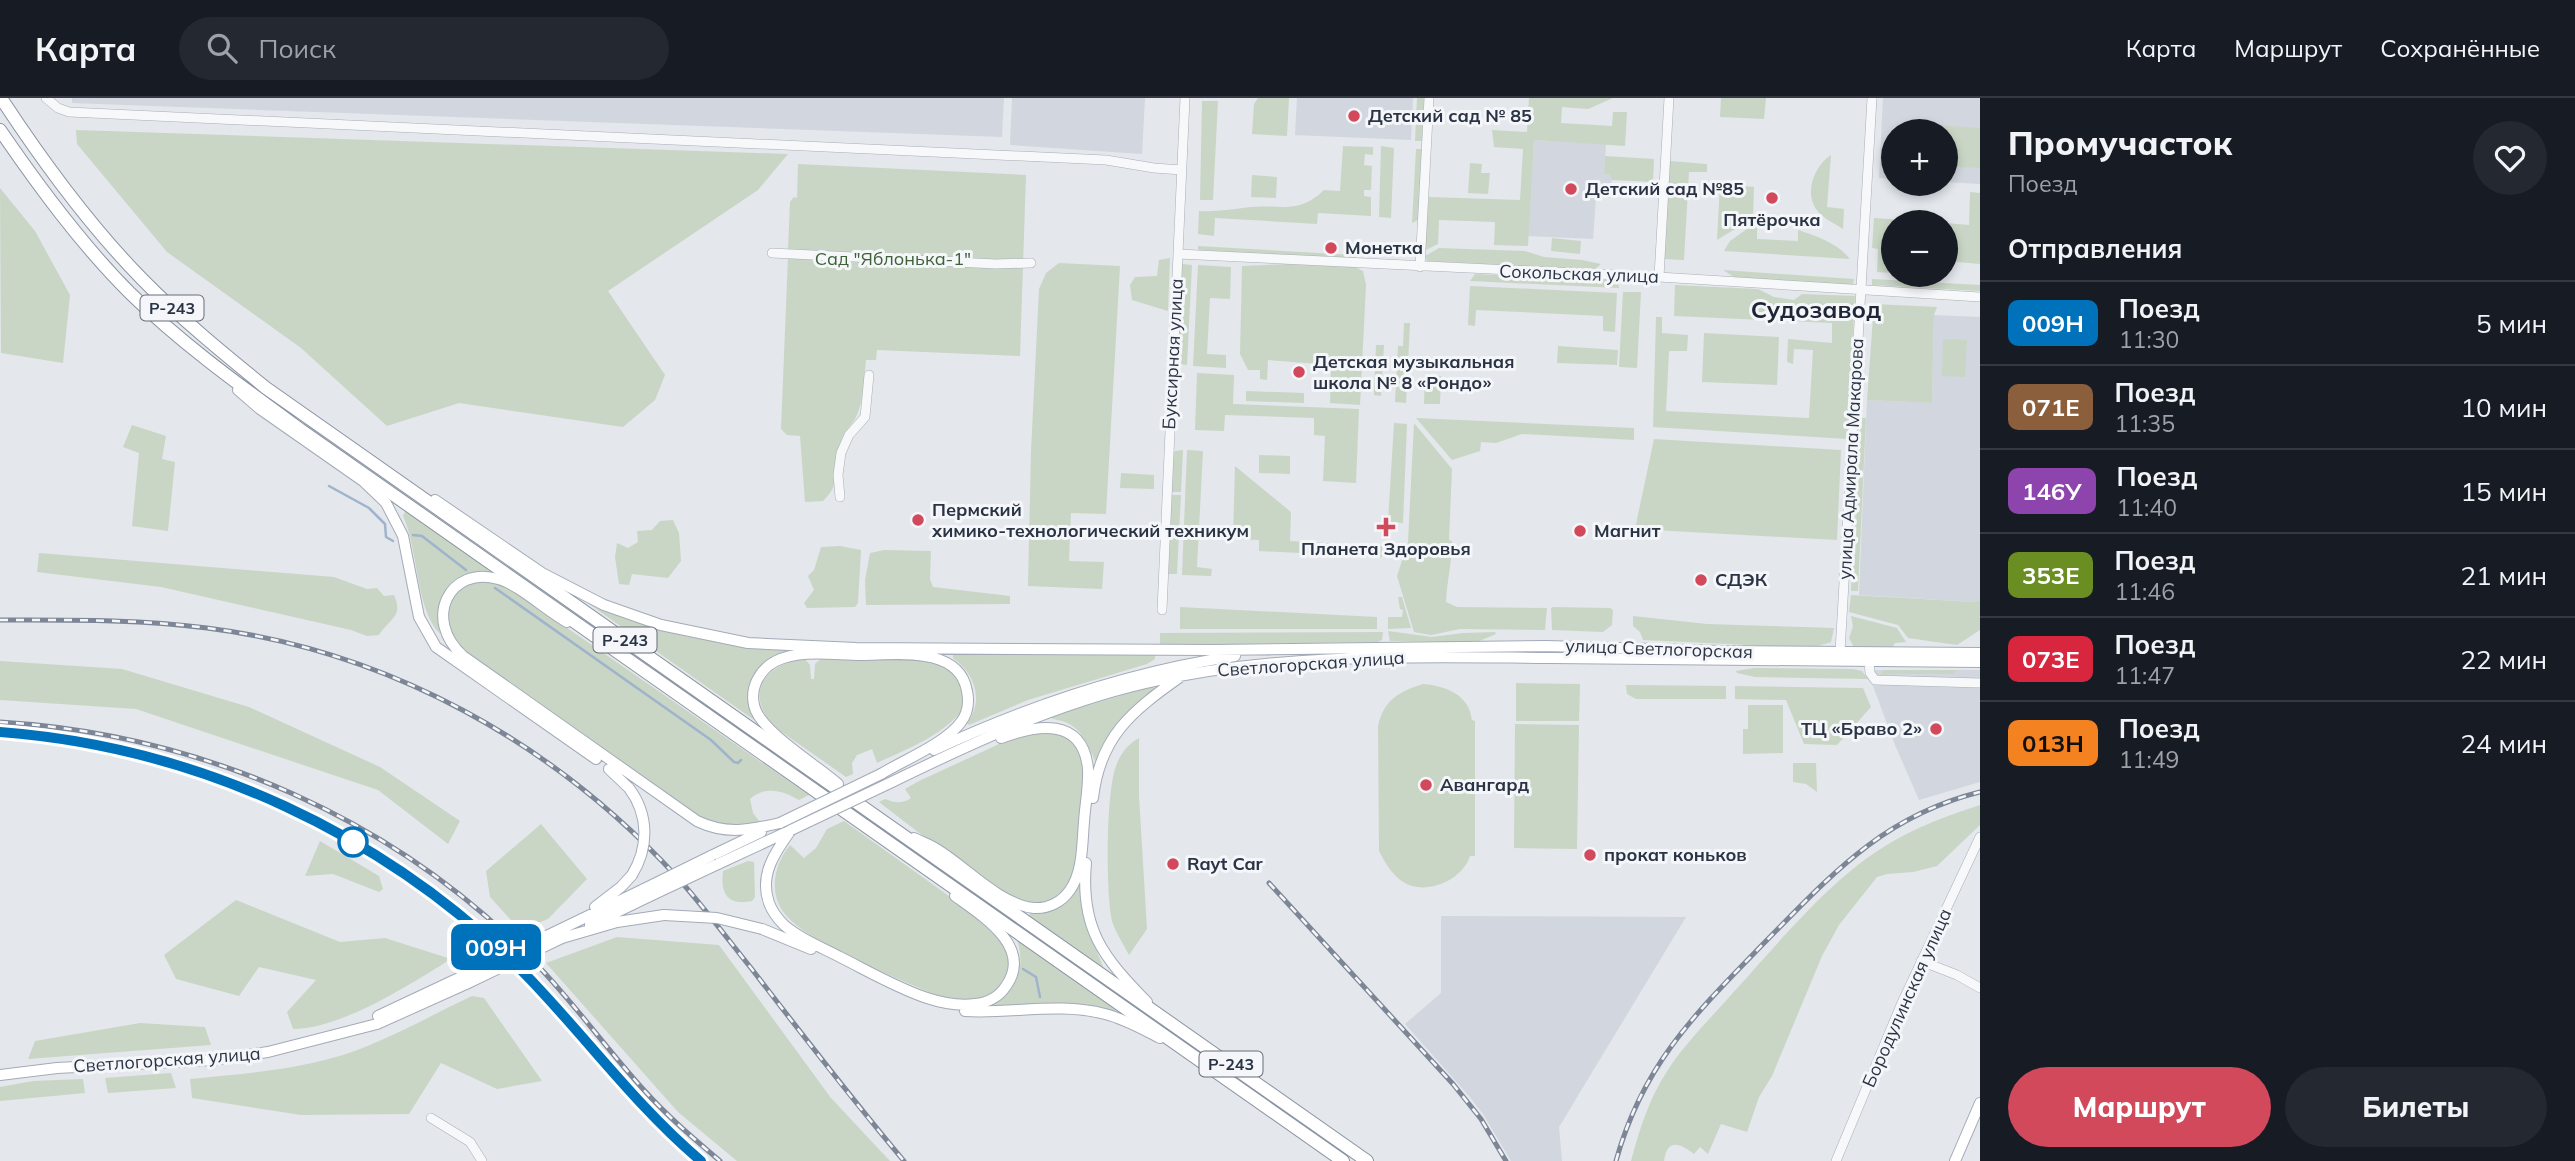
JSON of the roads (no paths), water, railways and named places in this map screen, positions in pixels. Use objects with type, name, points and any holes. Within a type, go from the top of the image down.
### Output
[{"type":"highway","name":"Р-243","points":[[1,98],[48,167],[86,216],[159,296],[265,388],[1367,1161]]},
{"type":"highway","name":"Р-243","points":[[0,130],[47,195],[102,262],[156,318],[211,363],[1343,1161]]},
{"type":"main road","points":[[211,363],[260,409],[371,487],[393,513],[403,536],[419,617],[436,647],[608,768],[629,788],[638,802],[645,829],[644,848],[632,875],[611,896],[559,935]]},
{"type":"main road","points":[[323,453],[362,471]]},
{"type":"main road","points":[[387,473],[446,507],[510,552],[574,591],[661,625],[719,639],[777,645],[867,648],[1339,648]]},
{"type":"main road","points":[[632,661],[499,579],[483,577],[461,583],[449,596],[442,610],[445,635],[463,656],[697,821],[724,831],[779,823]]},
{"type":"main road","name":"улица Светлогорская","points":[[1339,648],[1571,646],[1722,652],[1980,653]]},
{"type":"main road","name":"Светлогорская улица","points":[[881,774],[992,724],[1107,682],[1179,665],[1236,656],[1339,648]]},
{"type":"main road","points":[[559,935],[714,860],[779,823],[881,774],[943,738],[961,722],[966,712],[968,693],[961,675],[954,667],[936,658],[810,654],[777,660],[761,673],[756,682],[753,700],[757,716],[762,724],[816,765],[864,807]]},
{"type":"main road","name":"улица Светлогорская","points":[[1456,657],[1980,662]]},
{"type":"main road","name":"Светлогорская улица","points":[[791,830],[995,733],[1111,692],[1183,675],[1237,667],[1325,659],[1456,657]]},
{"type":"main road","points":[[1156,1012],[1113,968],[1098,942],[1087,903],[1086,865],[1095,785],[1108,745],[1122,724],[1139,706],[1183,675]]},
{"type":"main road","points":[[894,828],[939,850],[999,894],[1022,906],[1049,906],[1060,901],[1072,888],[1081,855],[1088,774],[1085,755],[1074,738],[1055,728],[1030,729],[932,762]]},
{"type":"main road","points":[[714,860],[791,830]]},
{"type":"main road","points":[[791,830],[774,854],[766,882],[772,909],[785,925],[809,941],[925,998],[965,1004],[981,1003],[996,997],[1009,982],[1014,969],[1013,956],[1005,939],[993,924],[953,894],[914,859]]},
{"type":"main road","points":[[559,935],[664,915],[717,918],[762,929],[810,948],[902,994],[936,1006],[972,1011],[1060,1008],[1098,1012],[1124,1020],[1193,1054]]},
{"type":"main road","name":"Светлогорская улица","points":[[0,1075],[57,1068],[231,1058],[280,1050],[332,1037],[400,1015],[463,980],[559,935]]},
{"type":"main road","points":[[1955,1161],[1980,1103]]},
{"type":"street","points":[[47,98],[58,108],[69,112],[1105,160],[1182,170]]},
{"type":"street","name":"Буксирная улица","points":[[1162,611],[1185,98]]},
{"type":"street","points":[[1420,267],[1429,98]]},
{"type":"street","points":[[1659,277],[1669,98]]},
{"type":"street","name":"улица Адмирала Макарова","points":[[1840,652],[1872,98]]},
{"type":"street","points":[[772,253],[996,264],[1031,263]]},
{"type":"street","name":"Сокольская улица","points":[[1178,254],[1659,277],[1980,297]]},
{"type":"street","points":[[840,496],[838,475],[841,453],[849,435],[865,417],[869,375]]},
{"type":"street","points":[[1869,662],[1875,680],[1980,683]]},
{"type":"street","name":"Бородулинская улица","points":[[1836,1161],[1921,961],[1980,837]]},
{"type":"street","points":[[1921,961],[1957,975],[1980,988]]},
{"type":"street","points":[[431,1118],[470,1142],[482,1161]]},
{"type":"waterway","points":[[329,486],[369,508],[385,524],[386,537],[393,541]]},
{"type":"waterway","points":[[413,535],[422,536],[466,570]]},
{"type":"waterway","points":[[495,588],[711,740],[734,762],[741,760]]},
{"type":"waterway","points":[[1023,969],[1036,977],[1040,997]]},
{"type":"railway","points":[[0,620],[155,623],[207,628],[274,640],[339,658],[403,681],[522,745],[577,784],[629,828],[677,877],[904,1161]]},
{"type":"railway","points":[[0,722],[75,730],[150,745],[223,766],[293,794],[361,828],[425,869],[485,915],[553,982],[652,1099],[720,1161]]},
{"type":"railway","points":[[0,732],[74,741],[147,757],[217,779],[286,807],[351,841],[414,880],[472,925],[527,976],[633,1094],[701,1161]]},
{"type":"railway","points":[[1616,1161],[1627,1126],[1641,1095],[1676,1040],[1718,991],[1790,916],[1838,870],[1888,832],[1915,816],[1980,792]]},
{"type":"railway","points":[[1269,883],[1453,1084],[1481,1119],[1506,1161]]},
{"type":"train","name":"009Н","points":[[0,732],[51,737],[107,747],[185,767],[271,799],[317,821],[369,851],[460,916],[516,965],[664,1128],[701,1161]]},
{"type":"place","name":"Детский сад № 85","points":[[1354,116]]},
{"type":"place","name":"Детский сад №85","points":[[1571,189]]},
{"type":"place","name":"Пятёрочка","points":[[1772,198]]},
{"type":"place","name":"Монетка","points":[[1331,248]]},
{"type":"place","name":"Детская музыкальная школа № 8 «Рондо»","points":[[1299,372]]},
{"type":"place","name":"Пермский химико-технологический техникум","points":[[918,520]]},
{"type":"place","name":"Планета Здоровья","points":[[1386,527]]},
{"type":"place","name":"Магнит","points":[[1580,531]]},
{"type":"place","name":"СДЭК","points":[[1701,580]]},
{"type":"place","name":"ТЦ «Браво 2»","points":[[1936,729]]},
{"type":"place","name":"Авангард","points":[[1426,785]]},
{"type":"place","name":"прокат коньков","points":[[1590,855]]},
{"type":"place","name":"Rayt Car","points":[[1173,864]]},
{"type":"district","name":"Судозавод","points":[[1816,310]]},
{"type":"park label","name":"Сад \"Яблонька-1\"","points":[[893,259]]}]
